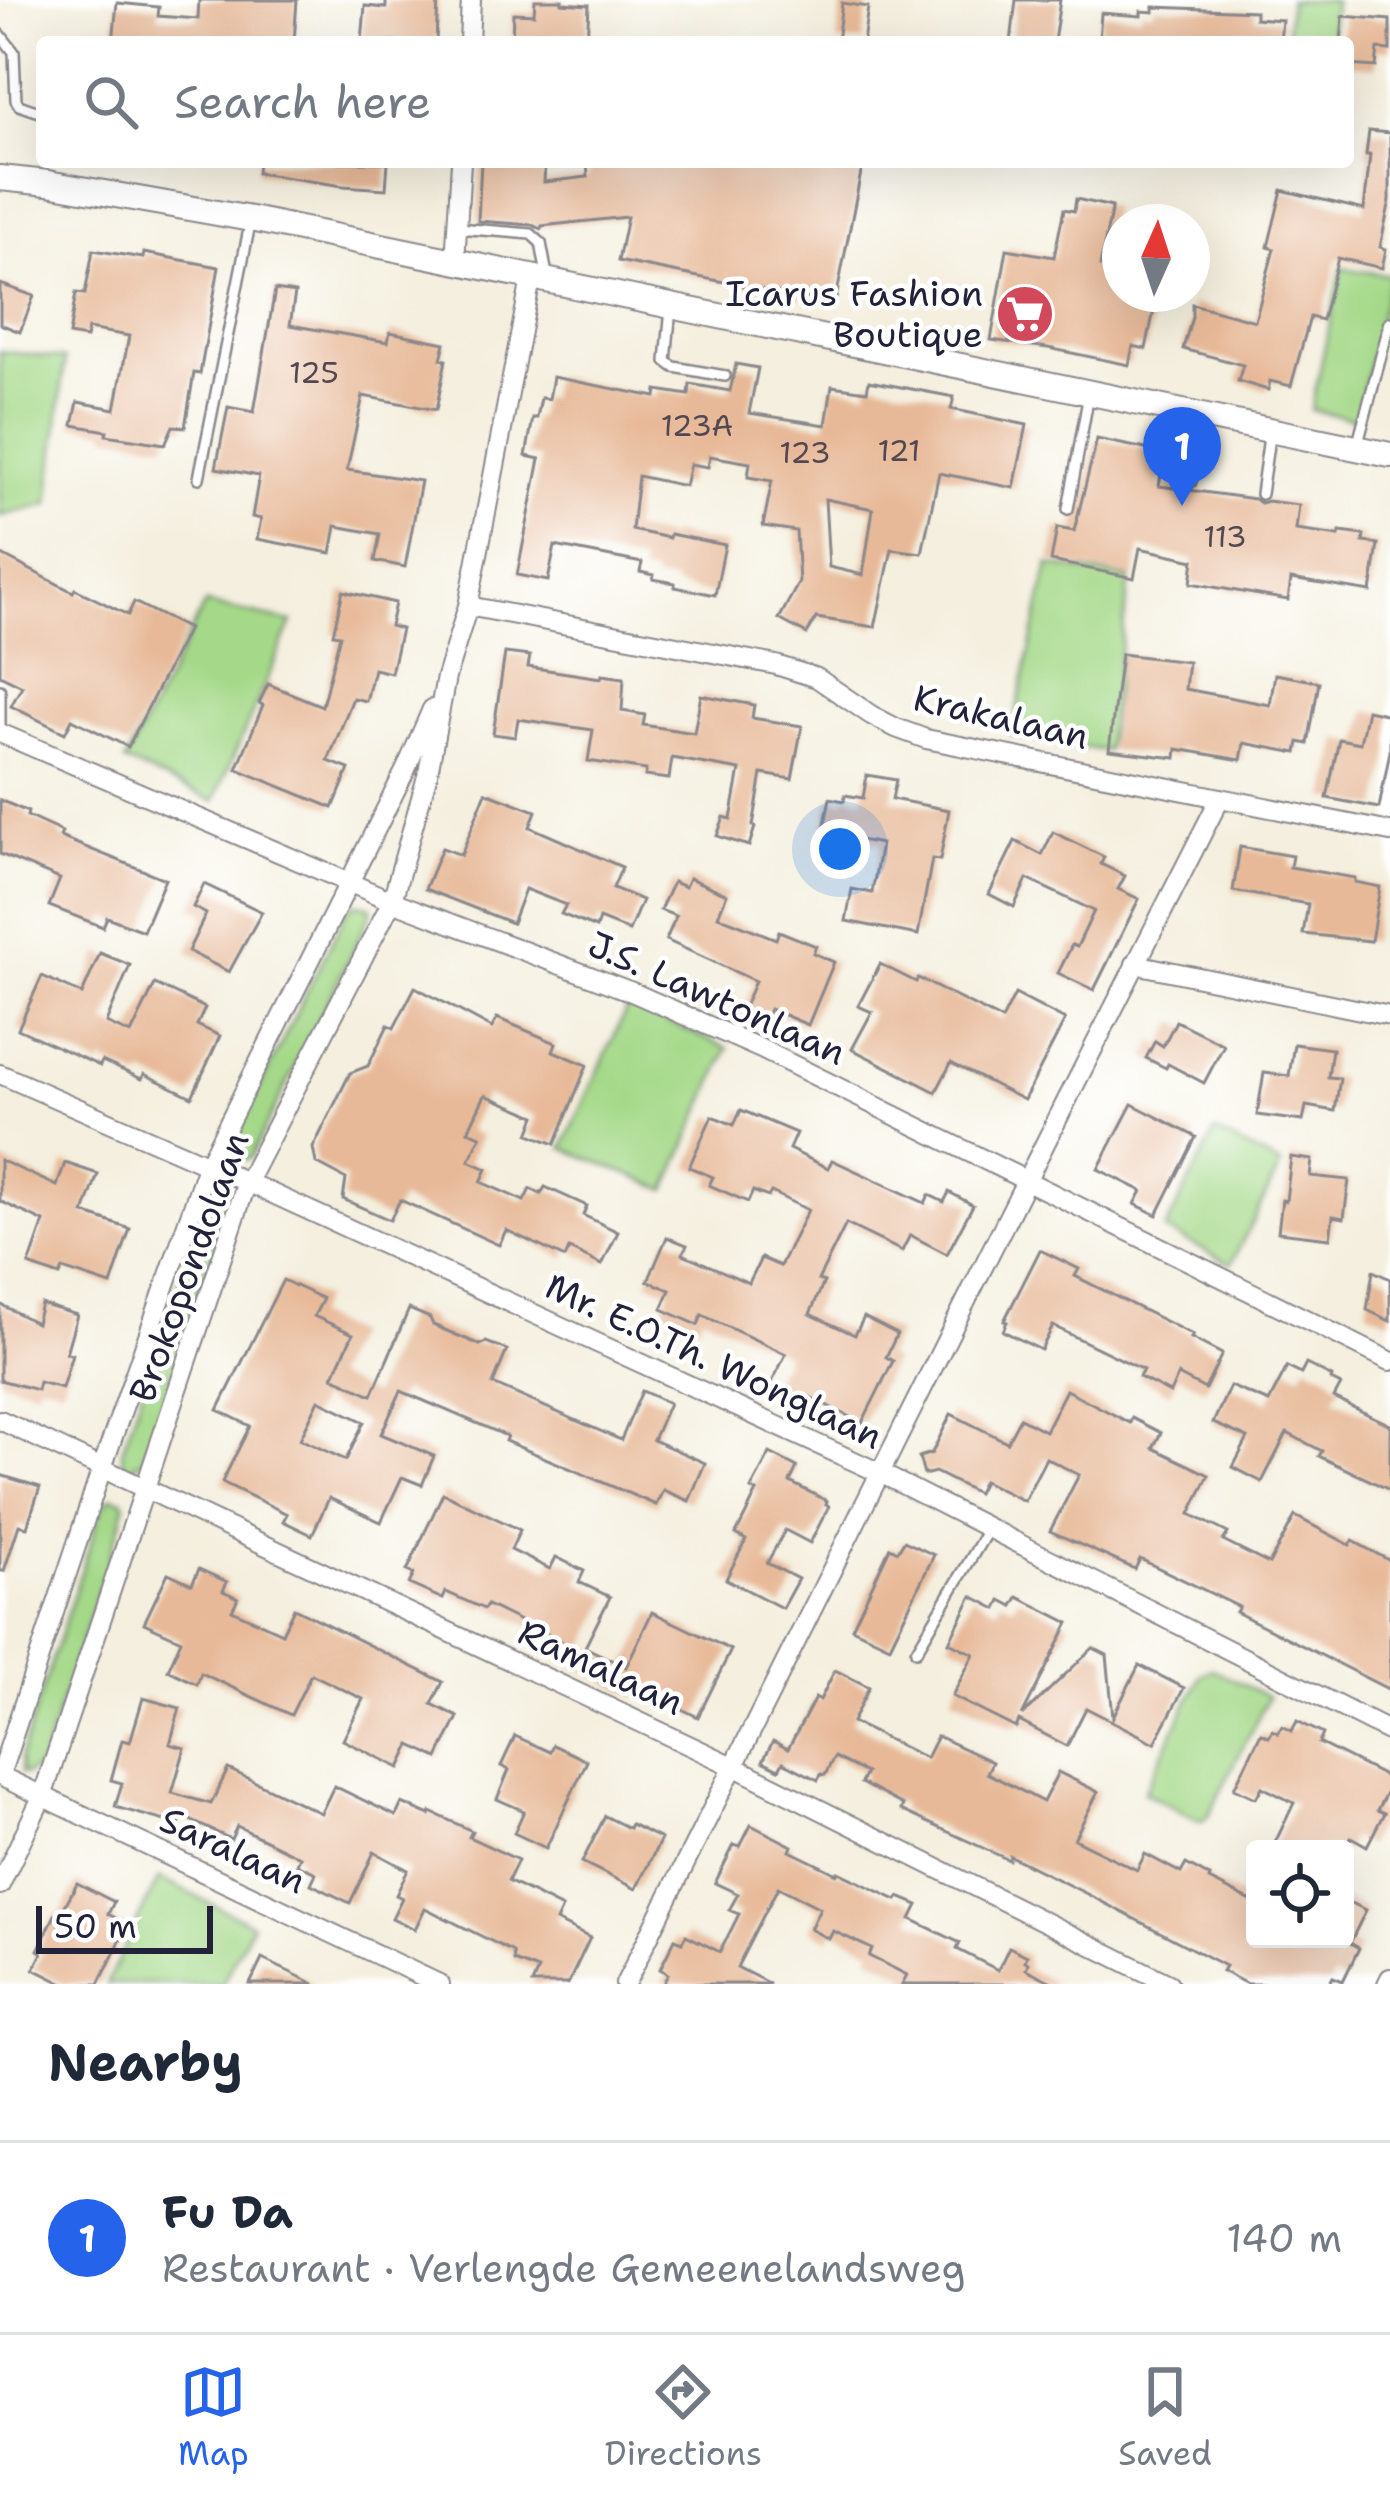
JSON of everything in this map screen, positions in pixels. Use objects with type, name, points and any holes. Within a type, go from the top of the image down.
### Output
[{"type":"street","points":[[469,36],[471,0]]},
{"type":"street","points":[[455,262],[461,168]]},
{"type":"street","points":[[0,178],[50,172],[539,281],[1390,454]]},
{"type":"street","name":"Brokopondolaan","points":[[0,1775],[207,1166],[406,770],[446,677],[468,606],[539,281]]},
{"type":"street","name":"Krakalaan","points":[[468,606],[776,665],[818,678],[871,715],[926,739],[1390,832]]},
{"type":"street","name":"Brokopondolaan","points":[[0,1886],[42,1796],[247,1182],[392,902],[428,773],[446,677]]},
{"type":"street","name":"J.S. Lawtonlaan","points":[[0,730],[392,902],[632,992],[718,1030],[1390,1361]]},
{"type":"street","points":[[626,1984],[1220,798]]},
{"type":"street","points":[[1136,964],[1390,1016]]},
{"type":"street","name":"Mr. E.O.Th. Wonglaan","points":[[0,1073],[880,1473],[1390,1732]]},
{"type":"street","name":"Ramalaan","points":[[0,1420],[735,1767],[1169,1984]]},
{"type":"street","name":"Saralaan","points":[[0,1775],[439,1984]]},
{"type":"lane","points":[[0,34],[14,52],[16,100],[36,111]]},
{"type":"lane","points":[[199,478],[251,219]]},
{"type":"lane","points":[[457,228],[531,234],[541,243],[539,281]]},
{"type":"lane","points":[[671,308],[666,361],[674,367],[725,376]]},
{"type":"lane","points":[[1357,448],[1390,322]]},
{"type":"lane","points":[[1068,509],[1089,394]]},
{"type":"lane","points":[[1191,482],[1204,417]]},
{"type":"lane","points":[[1261,494],[1270,430]]},
{"type":"lane","points":[[0,690],[0,730]]},
{"type":"lane","points":[[916,1651],[988,1528]]},
{"type":"green space","points":[[1289,0],[1334,1],[1331,36],[1286,36]]},
{"type":"green space","points":[[1342,268],[1390,275],[1356,419],[1311,410]]},
{"type":"green space","points":[[0,351],[65,359],[49,504],[0,516]]},
{"type":"green space","points":[[1049,565],[1130,579],[1106,751],[1011,736]]},
{"type":"green space","points":[[205,604],[292,622],[214,801],[125,762]]},
{"type":"green space","points":[[356,903],[371,907],[371,913],[251,1157],[234,1159],[229,1150],[347,910]]},
{"type":"green space","points":[[628,1006],[728,1048],[667,1190],[563,1148]]},
{"type":"green space","points":[[1215,1132],[1281,1165],[1231,1264],[1165,1230]]},
{"type":"green space","points":[[223,1191],[229,1205],[142,1461],[128,1468],[122,1451],[205,1201]]},
{"type":"green space","points":[[113,1497],[125,1504],[122,1519],[40,1766],[21,1773],[20,1758],[101,1511]]},
{"type":"green space","points":[[1212,1669],[1268,1697],[1209,1815],[1201,1822],[1144,1792],[1201,1675]]},
{"type":"green space","points":[[159,1878],[252,1924],[222,1984],[106,1984]]},
{"type":"building","points":[[199,0],[297,0],[294,36],[114,36],[117,3],[159,7],[158,16],[198,19]]},
{"type":"building","points":[[386,0],[438,0],[436,36],[362,36],[365,6],[386,8]]},
{"type":"building","points":[[535,0],[589,5],[587,36],[512,36],[513,13],[534,14]]},
{"type":"building","points":[[1016,0],[1060,0],[1055,36],[1012,36]]},
{"type":"building","points":[[842,3],[868,7],[864,36],[838,36]]},
{"type":"building","points":[[1154,7],[1255,11],[1255,18],[1282,20],[1281,36],[1099,36],[1101,13],[1141,16],[1141,11],[1154,12]]},
{"type":"building","points":[[1343,16],[1390,20],[1390,50],[1378,49],[1376,67],[1354,65],[1354,36],[1341,36]]},
{"type":"building","points":[[1369,131],[1390,133],[1390,200],[1380,247],[1386,249],[1382,268],[1338,258],[1322,320],[1310,317],[1291,386],[1270,381],[1268,390],[1238,381],[1243,365],[1183,349],[1192,312],[1210,309],[1255,321],[1274,249],[1268,247],[1282,190],[1364,210],[1370,155],[1366,155]]},
{"type":"building","points":[[257,168],[388,168],[386,189],[257,173]]},
{"type":"building","points":[[481,168],[545,168],[544,182],[588,177],[587,168],[862,168],[835,304],[618,261],[627,217],[541,229],[478,221]]},
{"type":"building","points":[[1076,199],[1102,205],[1102,312],[1154,312],[1146,349],[1133,346],[1129,365],[991,340],[1007,249],[1054,257],[1064,209],[1074,211]]},
{"type":"building","points":[[93,250],[143,258],[144,253],[219,267],[200,374],[194,373],[185,427],[173,426],[165,444],[73,425],[78,402],[115,409],[129,336],[88,329],[86,338],[69,335],[76,293],[85,294]]},
{"type":"building","points":[[0,284],[34,296],[20,332],[0,324]]},
{"type":"building","points":[[275,290],[295,293],[290,325],[388,342],[390,332],[445,343],[436,410],[363,396],[347,470],[421,481],[405,567],[375,561],[380,534],[336,526],[331,553],[257,539],[261,519],[252,517],[259,476],[216,468],[228,407],[254,412]]},
{"type":"building","points":[[736,364],[758,368],[749,413],[826,425],[832,386],[867,391],[869,381],[954,397],[951,409],[1027,425],[1014,488],[939,473],[922,553],[892,549],[875,627],[816,618],[807,634],[779,619],[799,582],[796,531],[763,526],[772,481],[748,477],[750,463],[710,456],[708,467],[690,464],[685,486],[638,476],[632,530],[725,545],[715,595],[653,579],[654,575],[640,572],[642,563],[555,546],[548,581],[517,575],[540,459],[526,456],[533,418],[537,418],[541,398],[549,399],[553,377],[656,397],[657,390],[689,395],[690,384],[730,391]],"holes":[[[825,499],[873,509],[863,575],[829,567]]]},
{"type":"building","points":[[1097,439],[1165,453],[1159,486],[1299,505],[1296,530],[1364,535],[1363,542],[1378,544],[1371,592],[1291,579],[1288,600],[1191,583],[1194,560],[1140,548],[1134,578],[1051,561],[1057,528],[1074,531]]},
{"type":"building","points":[[0,554],[128,615],[134,602],[188,629],[128,747],[72,719],[65,733],[11,706],[22,686],[0,675]]},
{"type":"building","points":[[343,591],[395,603],[390,626],[401,629],[391,673],[374,669],[366,701],[353,698],[328,761],[349,769],[333,808],[237,769],[268,684],[322,706],[340,635],[333,634]]},
{"type":"building","points":[[505,653],[530,656],[528,667],[624,678],[622,711],[645,715],[643,725],[694,733],[701,695],[754,705],[752,718],[802,726],[792,779],[762,774],[749,846],[717,836],[724,817],[731,819],[740,770],[672,758],[669,779],[645,776],[646,770],[588,761],[593,730],[518,719],[515,737],[493,734]]},
{"type":"building","points":[[1121,654],[1188,662],[1185,689],[1270,705],[1275,674],[1319,682],[1308,744],[1299,742],[1297,753],[1244,743],[1241,760],[1177,749],[1176,758],[1109,750]]},
{"type":"building","points":[[1367,710],[1390,715],[1390,751],[1379,808],[1327,798],[1339,739],[1360,743]]},
{"type":"building","points":[[867,775],[896,780],[892,799],[949,810],[940,860],[932,859],[918,935],[846,921],[852,889],[872,893],[881,844],[824,829],[830,798],[863,798]]},
{"type":"building","points":[[486,792],[536,811],[530,827],[622,867],[613,888],[642,900],[629,931],[599,919],[596,928],[561,914],[566,905],[525,889],[512,923],[425,889],[442,848],[461,855]]},
{"type":"building","points":[[0,800],[62,832],[60,837],[165,879],[143,931],[107,917],[103,927],[49,906],[60,879],[0,854]]},
{"type":"building","points":[[1053,832],[1104,857],[1101,864],[1125,876],[1118,889],[1139,899],[1094,990],[1058,973],[1094,911],[1027,879],[1014,907],[989,894],[1015,841],[1042,855]]},
{"type":"building","points":[[1240,847],[1292,856],[1290,867],[1380,887],[1371,941],[1303,934],[1308,904],[1233,891]]},
{"type":"building","points":[[689,878],[727,894],[718,916],[776,939],[779,931],[816,946],[813,953],[834,962],[808,1025],[770,1009],[764,1024],[741,1014],[755,981],[666,940],[676,916],[660,910],[673,882],[685,887]]},
{"type":"building","points":[[204,884],[262,912],[229,972],[188,951],[206,914],[193,907]]},
{"type":"building","points":[[100,953],[130,965],[106,1023],[131,1034],[155,984],[205,1008],[197,1025],[220,1036],[192,1097],[144,1074],[142,1079],[102,1061],[100,1066],[18,1029],[42,976],[82,994]]},
{"type":"building","points":[[880,964],[1002,1020],[1015,994],[1065,1020],[1024,1100],[951,1063],[936,1092],[852,1049],[872,1012],[858,1006]]},
{"type":"building","points":[[415,987],[492,1028],[497,1018],[556,1043],[553,1051],[587,1065],[555,1144],[529,1134],[536,1116],[485,1095],[468,1131],[481,1136],[469,1161],[487,1169],[481,1182],[524,1201],[530,1189],[541,1194],[545,1187],[587,1206],[583,1215],[618,1232],[602,1265],[569,1249],[565,1258],[506,1230],[499,1245],[400,1200],[390,1220],[343,1199],[346,1179],[316,1163],[313,1148],[350,1073],[368,1066],[388,1025],[394,1028]]},
{"type":"building","points":[[1176,1021],[1224,1045],[1204,1083],[1146,1058],[1155,1041],[1163,1046]]},
{"type":"building","points":[[1294,1044],[1332,1049],[1328,1077],[1340,1078],[1335,1111],[1306,1106],[1303,1121],[1257,1115],[1264,1073],[1289,1076]]},
{"type":"building","points":[[1132,1104],[1196,1137],[1157,1215],[1135,1204],[1142,1191],[1098,1169]]},
{"type":"building","points":[[741,1110],[796,1133],[789,1149],[828,1168],[832,1160],[925,1203],[929,1195],[944,1202],[949,1192],[973,1205],[947,1254],[910,1235],[902,1251],[846,1224],[818,1280],[824,1282],[810,1314],[855,1335],[864,1317],[897,1334],[886,1357],[893,1361],[862,1423],[810,1397],[805,1408],[768,1390],[786,1354],[702,1315],[698,1325],[662,1309],[670,1290],[648,1281],[667,1237],[687,1245],[683,1254],[749,1283],[761,1258],[780,1266],[808,1210],[771,1192],[768,1197],[753,1191],[748,1202],[709,1185],[713,1177],[689,1167],[712,1116],[734,1125]]},
{"type":"building","points":[[1291,1157],[1312,1160],[1310,1176],[1349,1180],[1344,1218],[1333,1216],[1330,1238],[1278,1232]]},
{"type":"building","points":[[0,1160],[57,1186],[65,1163],[98,1174],[84,1213],[130,1229],[111,1285],[63,1269],[60,1276],[29,1265],[44,1222],[0,1201]]},
{"type":"building","points":[[1040,1250],[1079,1269],[1075,1276],[1222,1354],[1205,1389],[1178,1375],[1170,1393],[1139,1377],[1143,1370],[1053,1326],[1041,1350],[1003,1331]]},
{"type":"building","points":[[1373,1271],[1390,1279],[1390,1321],[1367,1310]]},
{"type":"building","points":[[283,1280],[323,1299],[314,1316],[353,1334],[333,1377],[372,1395],[409,1309],[480,1345],[486,1342],[507,1350],[493,1384],[621,1440],[642,1391],[669,1403],[653,1440],[705,1463],[689,1501],[663,1490],[656,1505],[401,1391],[381,1434],[434,1456],[422,1485],[402,1477],[381,1522],[329,1498],[312,1535],[283,1521],[287,1514],[222,1482],[250,1426],[218,1410]],"holes":[[[319,1400],[364,1422],[346,1460],[300,1439]]]},
{"type":"building","points":[[0,1304],[36,1323],[41,1304],[77,1315],[62,1388],[39,1382],[37,1390],[0,1380]]},
{"type":"building","points":[[1306,1364],[1341,1385],[1334,1398],[1390,1425],[1390,1490],[1319,1456],[1322,1451],[1287,1433],[1262,1482],[1233,1467],[1248,1438],[1213,1423],[1230,1386],[1269,1402],[1287,1367],[1301,1374]]},
{"type":"building","points":[[1066,1390],[1130,1423],[1132,1418],[1161,1433],[1153,1448],[1209,1475],[1190,1514],[1228,1533],[1223,1541],[1269,1564],[1295,1516],[1390,1561],[1390,1690],[1140,1559],[1135,1569],[1050,1531],[1079,1475],[1046,1458],[1024,1501],[983,1481],[977,1493],[935,1472],[924,1475],[919,1457],[932,1453],[951,1414],[1007,1442],[1020,1418],[1045,1431]]},
{"type":"building","points":[[770,1453],[797,1467],[790,1482],[829,1506],[810,1543],[785,1530],[767,1563],[798,1579],[782,1608],[726,1579],[746,1540],[736,1534],[757,1492],[751,1489]]},
{"type":"building","points":[[0,1475],[40,1487],[27,1527],[19,1525],[4,1571],[0,1571]]},
{"type":"building","points":[[443,1493],[520,1530],[511,1550],[550,1569],[556,1557],[584,1571],[579,1582],[610,1597],[585,1647],[626,1667],[652,1612],[731,1650],[698,1717],[642,1689],[638,1697],[555,1654],[561,1641],[487,1605],[484,1609],[446,1592],[443,1599],[409,1584],[414,1574],[407,1571]]},
{"type":"building","points":[[904,1541],[934,1555],[890,1646],[852,1628],[890,1547],[898,1551]]},
{"type":"building","points":[[199,1569],[227,1582],[223,1591],[238,1598],[232,1610],[282,1633],[294,1608],[443,1682],[432,1704],[458,1717],[438,1758],[411,1745],[400,1768],[343,1740],[363,1699],[311,1674],[291,1715],[201,1673],[197,1684],[168,1670],[181,1640],[144,1623],[168,1573],[192,1584]]},
{"type":"building","points":[[972,1596],[997,1609],[1001,1600],[1013,1606],[1018,1597],[1069,1623],[1022,1716],[1093,1648],[1107,1655],[1113,1717],[1139,1665],[1184,1688],[1155,1743],[1086,1708],[1067,1746],[1019,1721],[1016,1728],[952,1696],[974,1654],[949,1642]]},
{"type":"building","points":[[835,1670],[869,1687],[852,1722],[926,1758],[937,1736],[992,1762],[987,1773],[1043,1802],[1058,1772],[1098,1792],[1074,1839],[1137,1870],[1145,1854],[1181,1873],[1186,1864],[1246,1898],[1246,1948],[1354,1945],[1359,1948],[1343,1981],[1333,1977],[1329,1984],[1247,1984],[1222,1971],[1225,1966],[1087,1894],[901,1810],[903,1805],[861,1783],[866,1773],[834,1757],[818,1780],[783,1762],[779,1769],[763,1761],[773,1741],[788,1749],[815,1698],[820,1700]]},
{"type":"building","points":[[143,1698],[180,1708],[170,1744],[185,1748],[172,1793],[211,1804],[228,1769],[321,1813],[334,1786],[396,1816],[402,1803],[431,1812],[518,1860],[508,1881],[562,1908],[556,1921],[590,1938],[568,1984],[532,1984],[538,1970],[514,1961],[513,1952],[425,1908],[415,1929],[392,1918],[408,1870],[374,1852],[350,1903],[311,1884],[316,1873],[297,1864],[300,1857],[237,1826],[231,1839],[181,1816],[179,1825],[115,1807],[122,1783],[111,1780],[122,1740],[130,1742]]},
{"type":"building","points":[[1297,1721],[1323,1734],[1319,1743],[1390,1779],[1377,1810],[1384,1813],[1367,1846],[1351,1837],[1276,1840],[1294,1803],[1262,1787],[1256,1798],[1234,1788],[1261,1733],[1269,1737],[1282,1726],[1292,1731]]},
{"type":"building","points":[[515,1736],[550,1752],[553,1745],[587,1761],[546,1848],[514,1833],[524,1811],[497,1799],[509,1770],[501,1766]]},
{"type":"building","points":[[605,1816],[661,1839],[636,1889],[582,1862]]},
{"type":"building","points":[[751,1825],[837,1874],[918,1905],[911,1919],[960,1943],[957,1949],[998,1970],[1009,1947],[1027,1956],[1026,1969],[1056,1984],[902,1984],[907,1975],[869,1956],[872,1949],[833,1931],[829,1939],[810,1929],[820,1908],[778,1887],[737,1967],[770,1984],[663,1984],[668,1974],[660,1969],[675,1939],[682,1942],[686,1935],[720,1952],[739,1914],[729,1910],[738,1894],[715,1883],[734,1845],[740,1847]]},
{"type":"building","points":[[77,1883],[114,1902],[108,1914],[116,1918],[113,1923],[126,1929],[99,1984],[64,1984],[34,1969],[55,1915],[59,1917]]},
{"type":"building","points":[[1354,1904],[1366,1910],[1354,1935]]},
{"type":"building","points":[[262,1959],[315,1984],[250,1984]]},
{"type":"place","name":"Icarus Fashion Boutique","points":[[1025,314]]},
{"type":"place","name":"Fu Da","points":[[1182,506]]}]
